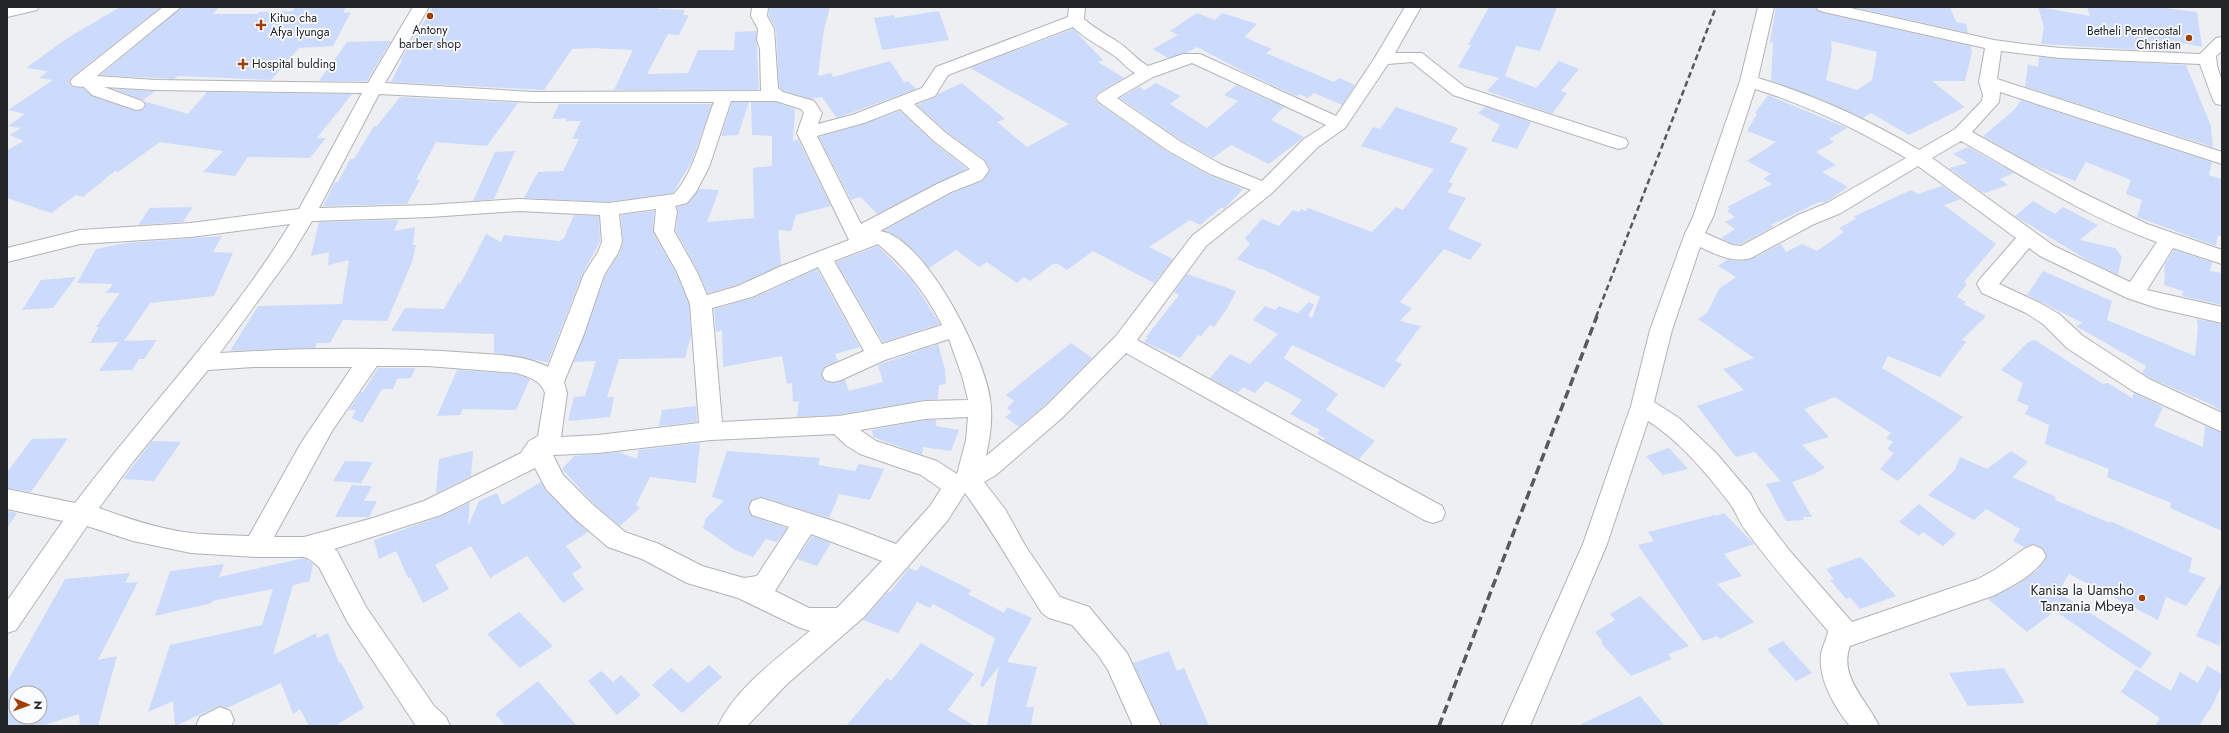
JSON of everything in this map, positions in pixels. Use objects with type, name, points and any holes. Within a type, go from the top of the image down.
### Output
[{"type":"street","points":[[7,12],[31,7]]},
{"type":"street","points":[[173,7],[79,82],[93,81],[164,85],[373,88],[534,97],[725,95],[777,96],[808,105],[813,113],[806,133],[858,239]]},
{"type":"street","points":[[7,622],[81,514],[124,456],[202,362],[283,252],[306,215],[373,88],[421,7]]},
{"type":"street","points":[[760,7],[759,16],[766,29],[765,40],[768,49],[767,83],[769,90],[777,96]]},
{"type":"street","points":[[962,482],[988,468],[1054,412],[1124,342],[1199,241],[1265,189],[1311,143],[1339,124],[1383,59],[1413,7]]},
{"type":"street","points":[[1516,726],[1595,544],[1642,406],[1661,330],[1694,236],[1703,217],[1749,81],[1766,7]]},
{"type":"street","points":[[1824,7],[1994,45],[2060,53],[2207,59]]},
{"type":"street","points":[[806,133],[858,119],[929,92],[942,72],[1076,13],[1088,33],[1120,52],[1129,62],[1147,73]]},
{"type":"street","points":[[2222,42],[2208,55],[2207,59],[2208,67],[2222,100]]},
{"type":"street","points":[[1694,236],[1729,252],[1744,253],[1805,220],[1834,208],[1918,157],[1961,133],[1990,102],[1992,95],[1988,82],[1994,45]]},
{"type":"street","points":[[1383,59],[1416,57],[1459,90],[1619,143]]},
{"type":"street","points":[[1265,189],[1215,169],[1174,146],[1155,131],[1105,98],[1147,73],[1183,59],[1194,58],[1339,124]]},
{"type":"street","points":[[93,81],[92,86],[98,91],[136,105]]},
{"type":"street","points":[[1749,81],[1788,93],[1881,135],[1918,157],[2027,238],[2047,251],[2134,293],[2157,301],[2222,315]]},
{"type":"street","points":[[1988,82],[2222,158]]},
{"type":"street","points":[[7,255],[80,237],[184,231],[306,215],[430,211],[518,204],[609,209],[680,199],[686,194],[698,170],[725,95]]},
{"type":"street","points":[[701,304],[745,292],[786,272],[823,259],[944,188],[975,176],[980,170],[977,165],[940,137],[902,102]]},
{"type":"street","points":[[1961,133],[2072,195],[2140,228],[2168,240],[2222,257]]},
{"type":"street","points":[[664,201],[667,212],[664,231],[687,272],[701,304],[703,348],[709,388],[711,431]]},
{"type":"street","points":[[7,499],[98,518],[133,531],[162,538],[191,543],[256,547],[304,547],[373,528],[432,508],[529,460],[537,447],[549,441],[556,393],[553,382],[573,334],[594,274],[608,253],[612,242],[609,209]]},
{"type":"street","points":[[732,726],[740,713],[777,675],[843,620],[900,558],[939,513],[962,482],[975,454],[980,415],[973,372],[944,309],[917,270],[884,238],[877,237],[858,239]]},
{"type":"street","points":[[2027,238],[1988,284],[1989,288],[2033,308],[2051,319],[2075,342],[2141,385],[2222,423]]},
{"type":"street","points":[[2134,293],[2168,240]]},
{"type":"street","points":[[823,259],[877,354]]},
{"type":"street","points":[[833,374],[877,354],[927,339],[954,328]]},
{"type":"street","points":[[1124,342],[1433,513]]},
{"type":"street","points":[[202,362],[372,357],[428,358],[506,363],[539,372],[553,382]]},
{"type":"street","points":[[256,547],[324,422],[341,396],[372,357]]},
{"type":"street","points":[[1642,406],[1671,424],[1709,461],[1741,500],[1751,519],[1780,556],[1841,627],[1842,637],[1834,656],[1839,680],[1847,702],[1862,719],[1865,726]]},
{"type":"street","points":[[537,447],[598,444],[711,431],[839,425],[938,409],[973,408],[980,415]]},
{"type":"street","points":[[839,425],[855,440],[868,448],[928,468],[962,482],[996,516],[1017,554],[1051,605],[1058,610],[1080,616],[1118,662],[1147,726]]},
{"type":"street","points":[[537,447],[554,482],[583,511],[617,540],[650,551],[696,575],[744,589],[807,618],[843,620]]},
{"type":"street","points":[[761,508],[846,535],[900,558]]},
{"type":"street","points":[[744,589],[766,585],[806,522]]},
{"type":"street","points":[[304,547],[328,559],[357,615],[424,715],[436,726]]},
{"type":"street","points":[[1842,637],[1986,587],[2005,577],[2033,556]]},
{"type":"building","points":[[120,7],[161,7],[72,77],[68,82],[72,87],[83,88],[92,96],[136,111],[143,110],[146,105],[144,101],[188,114],[207,92],[352,94],[317,138],[326,138],[310,158],[248,157],[235,176],[203,172],[223,151],[160,142],[118,172],[115,171],[83,197],[76,195],[51,213],[7,198],[7,150],[24,141],[10,135],[21,128],[8,126],[25,114],[8,110],[53,80],[39,78],[48,71],[26,68],[66,39]]},
{"type":"building","points":[[182,7],[219,7],[213,14],[257,14],[259,12],[293,11],[295,7],[346,7],[343,13],[351,12],[333,46],[299,48],[271,80],[178,76],[174,79],[101,75]]},
{"type":"building","points":[[433,7],[659,7],[658,9],[685,10],[683,15],[689,15],[679,35],[668,34],[647,74],[688,73],[698,50],[734,50],[735,32],[756,31],[759,90],[614,90],[633,50],[593,48],[572,49],[544,90],[391,82],[402,60],[401,59]]},
{"type":"building","points":[[769,7],[830,7],[824,29],[818,76],[831,73],[833,77],[890,61],[904,82],[908,81],[916,89],[837,118],[822,97],[811,99],[784,91],[779,87],[776,29],[769,16]]},
{"type":"building","points":[[1489,7],[1557,7],[1540,51],[1516,46],[1505,76],[1536,88],[1559,61],[1579,69],[1561,91],[1567,93],[1552,114],[1487,91],[1499,78],[1458,67],[1471,45],[1468,45]]},
{"type":"building","points":[[1776,7],[1815,7],[1818,11],[1824,13],[1971,46],[1972,52],[1965,81],[1932,81],[1965,107],[1909,135],[1871,113],[1863,118],[1821,99],[1771,81],[1773,43],[1770,42]],"holes":[[[1831,41],[1877,52],[1872,80],[1857,90],[1826,80],[1832,50]]]},
{"type":"building","points":[[1853,7],[1950,7],[1956,22],[1966,24],[1968,33]]},
{"type":"building","points":[[2038,7],[2090,16],[2087,7],[2156,7],[2197,12],[2202,47],[2172,41],[2178,52],[2041,44],[2044,27]]},
{"type":"building","points":[[939,11],[949,40],[882,50],[874,18],[894,15],[895,18]]},
{"type":"building","points":[[1197,13],[1215,20],[1222,13],[1257,24],[1244,37],[1272,49],[1266,53],[1334,82],[1339,78],[1355,85],[1342,105],[1314,93],[1308,98],[1299,94],[1297,96],[1250,75],[1197,47],[1188,52],[1168,58],[1153,49],[1178,35],[1170,31]]},
{"type":"building","points":[[1073,29],[1103,60],[1098,62],[1124,78],[1098,93],[1094,98],[1098,103],[1166,151],[1207,174],[1243,189],[1224,209],[1222,207],[1200,225],[1190,220],[1149,247],[1173,259],[1154,283],[1093,251],[1067,270],[1058,264],[1053,264],[1030,281],[1024,277],[1017,283],[987,262],[979,267],[956,250],[929,268],[916,253],[898,237],[883,231],[952,193],[983,181],[990,169],[985,160],[947,132],[917,105],[962,83],[1005,119],[997,122],[1027,147],[1069,124],[970,68]]},
{"type":"building","points":[[391,41],[367,81],[319,81],[347,42]]},
{"type":"building","points":[[2039,57],[2186,65],[2211,126],[2213,147],[2025,87],[2028,64],[2038,67]]},
{"type":"building","points":[[1156,83],[1181,96],[1170,104],[1207,128],[1238,101],[1224,95],[1236,85],[1284,107],[1271,120],[1304,137],[1269,164],[1231,145],[1213,158],[1182,141],[1120,98],[1139,87],[1145,90]]},
{"type":"building","points":[[114,89],[155,91],[143,100]]},
{"type":"building","points":[[1768,95],[1847,128],[1829,139],[1834,142],[1816,152],[1836,165],[1822,172],[1848,187],[1826,202],[1819,202],[1771,225],[1773,227],[1741,244],[1732,244],[1721,238],[1735,229],[1725,222],[1735,217],[1727,211],[1730,209],[1727,207],[1772,184],[1763,179],[1771,174],[1747,161],[1776,142],[1747,131],[1757,114],[1755,113]]},
{"type":"building","points":[[400,97],[518,103],[487,146],[436,142],[416,180],[420,180],[407,204],[323,206],[335,182],[338,182],[350,159],[354,159],[374,126],[377,126]]},
{"type":"building","points":[[2021,100],[2212,162],[2209,175],[2222,179],[2222,237],[2218,235],[2216,246],[2137,217],[2142,200],[2126,194],[2131,180],[2086,162],[2075,181],[2034,165],[1983,136],[2014,110]]},
{"type":"building","points":[[732,102],[749,102],[738,135],[721,136]]},
{"type":"building","points":[[751,102],[776,102],[795,109],[793,141],[798,139],[831,206],[796,215],[791,231],[778,230],[781,265],[737,285],[708,293],[698,271],[676,231],[678,212],[677,207],[688,204],[699,189],[719,190],[707,222],[754,218],[753,168],[772,166],[772,136],[752,135]]},
{"type":"building","points":[[559,104],[712,104],[692,161],[673,193],[609,202],[524,198],[538,172],[563,171],[579,139],[572,139],[581,121],[566,121],[567,118],[552,119]]},
{"type":"building","points":[[1396,107],[1458,128],[1450,142],[1468,148],[1449,182],[1453,184],[1447,192],[1466,198],[1448,229],[1482,244],[1470,260],[1444,249],[1400,302],[1412,308],[1400,321],[1421,326],[1395,361],[1402,364],[1384,388],[1292,345],[1284,358],[1338,394],[1326,410],[1375,441],[1359,459],[1323,440],[1325,438],[1317,434],[1320,430],[1290,414],[1302,400],[1266,381],[1255,393],[1243,387],[1238,393],[1210,378],[1230,354],[1250,364],[1278,334],[1253,320],[1265,306],[1275,310],[1279,306],[1298,313],[1309,302],[1314,305],[1308,316],[1312,318],[1320,297],[1260,268],[1259,269],[1237,259],[1250,244],[1245,238],[1262,219],[1279,226],[1293,210],[1299,212],[1301,209],[1306,211],[1308,208],[1372,232],[1396,207],[1403,210],[1434,169],[1361,146],[1373,127],[1380,129]]},
{"type":"building","points":[[1485,107],[1531,122],[1517,149],[1491,141],[1500,125],[1478,113]]},
{"type":"building","points":[[900,111],[933,142],[967,169],[877,214],[861,197],[851,200],[819,137],[864,124]]},
{"type":"building","points":[[1968,147],[2014,173],[2000,179],[2008,185],[1985,193],[1949,168],[1968,163],[1953,154]]},
{"type":"building","points":[[515,151],[494,199],[473,201],[495,152]]},
{"type":"building","points":[[1942,186],[1961,199],[1944,205],[1996,244],[1964,282],[1967,284],[1957,297],[1966,302],[1963,304],[1986,316],[1962,340],[1966,342],[1940,377],[1888,356],[1882,368],[1963,417],[1898,481],[1880,469],[1894,453],[1887,449],[1893,442],[1886,438],[1891,433],[1835,397],[1804,409],[1829,437],[1802,445],[1825,468],[1814,474],[1792,482],[1812,517],[1803,517],[1804,520],[1786,521],[1766,484],[1781,481],[1755,452],[1736,457],[1697,406],[1744,390],[1723,369],[1754,358],[1698,319],[1707,313],[1719,289],[1736,277],[1718,266],[1728,259],[1738,261],[1752,259],[1781,244],[1786,252],[1802,244],[1817,251],[1844,232],[1839,228],[1857,218],[1853,217],[1911,190],[1918,194]]},
{"type":"building","points":[[2033,201],[2055,214],[2063,207],[2098,225],[2080,240],[2115,248],[2122,257],[2118,275],[2087,260],[2015,216]]},
{"type":"building","points":[[193,207],[183,222],[138,225],[150,208]]},
{"type":"building","points":[[654,211],[653,232],[676,273],[689,304],[691,336],[685,358],[619,359],[607,397],[614,397],[610,417],[568,421],[574,397],[585,396],[596,361],[574,362],[605,276],[619,254],[623,243],[621,215]]},
{"type":"building","points":[[574,215],[599,216],[600,242],[583,273],[548,362],[494,353],[494,334],[391,331],[405,308],[444,309],[459,282],[460,285],[486,234],[501,242],[504,235],[560,241],[564,238]]},
{"type":"building","points":[[399,220],[394,231],[415,227],[413,245],[416,245],[412,262],[387,321],[343,320],[330,343],[317,343],[315,348],[230,351],[258,306],[342,304],[349,260],[328,265],[329,252],[311,256],[319,222]]},
{"type":"building","points":[[222,236],[213,252],[233,253],[214,296],[150,303],[124,341],[157,340],[144,359],[139,359],[132,370],[99,371],[119,342],[90,343],[99,327],[96,327],[120,293],[106,293],[113,284],[77,283],[96,249],[126,243]]},
{"type":"building","points":[[878,246],[913,282],[940,324],[883,342],[836,262]]},
{"type":"building","points":[[2174,250],[2212,262],[2210,271],[2222,273],[2222,305],[2182,296],[2183,291],[2164,285],[2165,264]]},
{"type":"building","points":[[817,269],[860,347],[835,354],[838,361],[824,367],[821,373],[824,381],[833,383],[845,380],[849,391],[883,382],[878,365],[938,344],[945,369],[946,384],[939,385],[938,399],[839,415],[797,417],[799,401],[793,402],[792,383],[787,384],[782,356],[723,367],[722,330],[716,332],[714,309],[753,298]]},
{"type":"building","points":[[2043,271],[2112,301],[2107,320],[2195,356],[2198,328],[2197,319],[2222,324],[2222,411],[2208,403],[2150,378],[2142,373],[2146,366],[2076,326],[2083,323],[2027,295]]},
{"type":"building","points":[[1187,274],[1236,291],[1227,309],[1214,327],[1210,325],[1201,336],[1198,335],[1180,358],[1144,342],[1148,337],[1146,337],[1179,295],[1174,292]]},
{"type":"building","points":[[76,277],[53,308],[22,310],[41,280]]},
{"type":"building","points":[[2035,340],[2103,384],[2108,383],[2132,398],[2134,393],[2163,407],[2154,426],[2203,447],[2205,426],[2222,433],[2222,531],[2170,508],[2171,503],[2109,478],[2107,476],[2109,469],[2045,444],[2049,425],[2025,414],[2029,406],[2017,401],[2023,383],[2001,370],[2028,342]]},
{"type":"building","points":[[1071,343],[1092,358],[1045,405],[1019,427],[1005,417],[1012,412],[1007,408],[1014,401],[1006,395]]},
{"type":"building","points":[[378,368],[415,368],[411,378],[397,379],[393,389],[382,389],[362,423],[352,418],[356,410],[349,410],[361,392],[363,392]]},
{"type":"building","points":[[457,370],[517,374],[530,379],[516,410],[463,409],[460,415],[437,416]]},
{"type":"building","points":[[696,406],[697,422],[659,426],[662,410]]},
{"type":"building","points":[[925,420],[936,420],[936,426],[959,430],[951,451],[923,447],[922,455],[873,437],[872,430]]},
{"type":"building","points":[[68,438],[31,492],[7,488],[7,472],[32,439]]},
{"type":"building","points":[[152,441],[181,442],[154,481],[123,479]]},
{"type":"building","points":[[700,443],[696,483],[650,477],[636,505],[640,508],[620,526],[593,503],[562,469],[574,456],[619,452],[637,459],[639,450]]},
{"type":"building","points":[[1669,448],[1688,469],[1663,475],[1646,456]]},
{"type":"building","points":[[473,451],[471,476],[436,493],[439,459]]},
{"type":"building","points":[[727,451],[820,458],[818,465],[855,471],[859,464],[884,469],[870,500],[839,494],[829,518],[761,497],[752,500],[748,509],[752,516],[787,528],[777,542],[766,539],[753,557],[735,550],[703,528],[706,518],[724,501],[712,497]]},
{"type":"building","points":[[2011,451],[2028,462],[2012,477],[2056,497],[2055,500],[2110,523],[2110,521],[2192,558],[2189,572],[2206,578],[2186,606],[2166,597],[2158,620],[2069,574],[2058,592],[2152,653],[2140,669],[2055,611],[2027,632],[1988,599],[2017,585],[2038,570],[2047,557],[2043,548],[2034,544],[2024,547],[2013,541],[2020,529],[1986,509],[1974,520],[1928,495],[1955,470],[1960,457],[1987,469]]},
{"type":"building","points":[[345,461],[373,462],[361,483],[333,481]]},
{"type":"building","points":[[541,482],[545,490],[588,532],[566,546],[582,567],[572,574],[584,589],[563,603],[527,556],[490,578],[471,546],[435,565],[449,589],[423,603],[410,577],[408,578],[396,551],[379,559],[374,540],[441,516],[470,502],[468,526],[479,501],[497,493],[502,505]]},
{"type":"building","points":[[352,485],[372,486],[364,501],[377,501],[369,517],[335,517]]},
{"type":"building","points":[[1919,504],[1956,534],[1943,546],[1923,532],[1919,536],[1899,522]]},
{"type":"building","points":[[7,511],[17,513],[7,528]]},
{"type":"building","points":[[1724,513],[1754,544],[1724,554],[1742,576],[1717,584],[1754,622],[1720,639],[1717,636],[1703,641],[1638,545],[1654,541],[1648,532]]},
{"type":"building","points":[[812,536],[831,543],[817,566],[797,559]]},
{"type":"building","points":[[1861,557],[1896,596],[1860,609],[1850,597],[1846,599],[1830,580],[1834,579],[1826,569]]},
{"type":"building","points":[[304,558],[313,564],[310,581],[293,585],[273,655],[316,633],[317,638],[328,633],[339,663],[341,662],[364,708],[335,726],[309,726],[300,709],[293,714],[281,683],[227,708],[219,706],[175,726],[173,701],[148,712],[170,645],[262,625],[273,589],[212,601],[212,603],[155,616],[170,571],[224,564],[219,577]]},
{"type":"building","points":[[921,565],[971,590],[968,594],[1004,613],[1007,607],[1032,618],[1007,662],[1037,667],[1026,707],[1034,707],[1031,726],[987,726],[999,666],[983,687],[980,686],[995,638],[933,604],[930,608],[917,602],[898,633],[863,620],[888,592],[890,592],[909,568],[917,571]]},
{"type":"building","points":[[130,573],[125,583],[138,582],[98,660],[117,656],[98,726],[80,726],[79,714],[48,724],[48,685],[8,685],[8,725],[44,725],[7,726],[7,682],[65,579]]},
{"type":"building","points":[[2222,581],[2222,621],[2220,646],[2196,636]]},
{"type":"building","points":[[1640,596],[1689,646],[1668,654],[1672,659],[1631,676],[1601,643],[1603,642],[1595,632],[1615,620],[1610,614]]},
{"type":"building","points":[[519,612],[553,646],[520,668],[487,634]]},
{"type":"building","points":[[1783,641],[1812,673],[1796,681],[1767,649]]},
{"type":"building","points":[[921,643],[974,674],[948,710],[975,726],[846,726],[887,678],[891,681]]},
{"type":"building","points":[[1169,651],[1177,671],[1184,668],[1209,726],[1162,726],[1133,663]]},
{"type":"building","points":[[709,665],[722,677],[682,713],[652,685],[671,668],[688,683]]},
{"type":"building","points":[[2207,666],[2222,674],[2222,685],[2210,710],[2199,726],[2155,726],[2160,718],[2121,692],[2136,669],[2171,691],[2180,672],[2198,683]]},
{"type":"building","points":[[2004,668],[2025,703],[1968,706],[1949,673]]},
{"type":"building","points":[[601,671],[613,682],[621,675],[641,695],[617,715],[588,681]]},
{"type":"building","points":[[538,681],[577,726],[506,726],[495,714]]},
{"type":"building","points":[[1640,696],[1665,726],[1577,726],[1620,706]]},
{"type":"railway","points":[[1596,317],[1716,7]]},
{"type":"railway","points":[[1439,726],[1597,316]]},
{"type":"place","name":"Antony barber shop","points":[[430,16]]},
{"type":"place","name":"Kituo cha Afya Iyunga","points":[[261,25]]},
{"type":"place","name":"Betheli Pentecostal Christian","points":[[2189,38]]},
{"type":"place","name":"Hospital bulding","points":[[243,64]]},
{"type":"place","name":"Kanisa la Uamsho Tanzania Mbeya","points":[[2142,598]]}]
